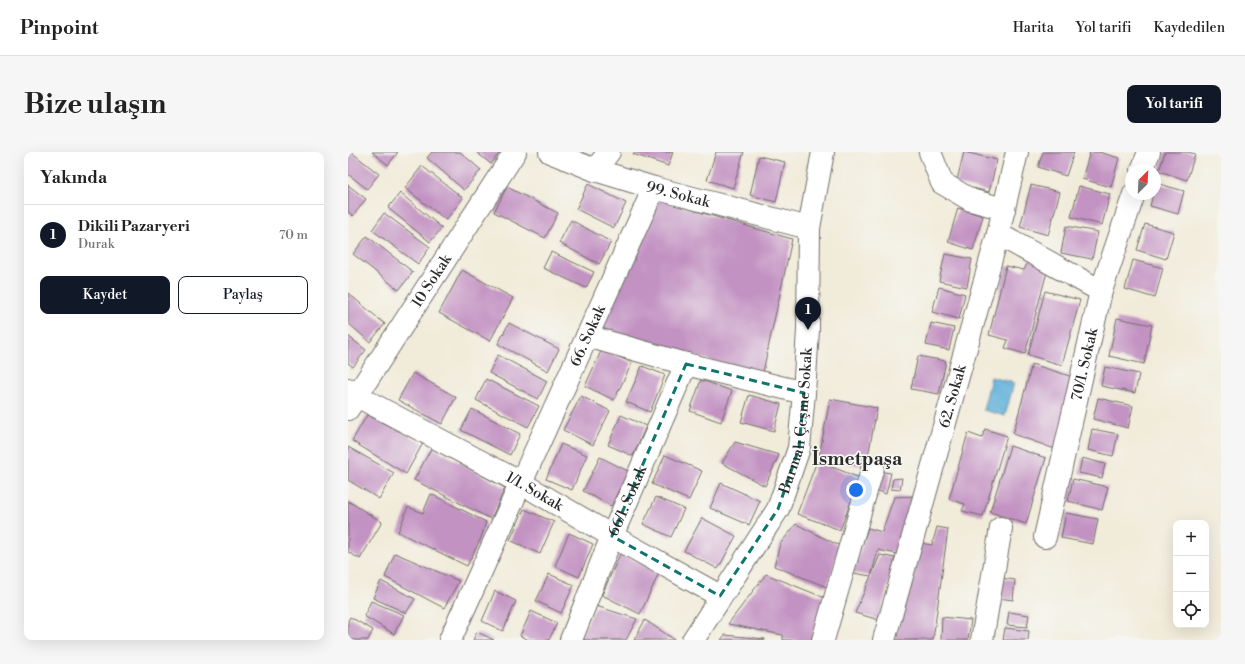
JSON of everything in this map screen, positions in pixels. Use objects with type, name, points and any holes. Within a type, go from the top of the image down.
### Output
[{"type":"street","name":"10 Sokak","points":[[351,398],[515,152]]},
{"type":"street","name":"99. Sokak","points":[[550,152],[595,170],[654,188],[809,228]]},
{"type":"street","points":[[595,170],[609,152]]},
{"type":"street","name":"Burmalı Çeşme Sokak","points":[[693,640],[720,596],[778,509],[799,448],[808,330],[809,228],[823,152]]},
{"type":"street","points":[[930,152],[942,183],[971,200],[1004,209]]},
{"type":"street","name":"62. Sokak","points":[[884,640],[998,234],[1017,152]]},
{"type":"street","points":[[1144,164],[1149,152]]},
{"type":"street","name":"66. Sokak","points":[[450,640],[654,188]]},
{"type":"street","name":"70/1. Sokak","points":[[1045,537],[1101,291],[1132,200]]},
{"type":"street","points":[[998,234],[1101,291]]},
{"type":"street","points":[[587,336],[686,364],[804,393]]},
{"type":"street","name":"66/1. Sokak","points":[[571,640],[612,536],[686,364]]},
{"type":"street","name":"1/1. Sokak","points":[[351,398],[521,483],[720,596]]},
{"type":"street","points":[[823,640],[873,467]]},
{"type":"street","points":[[982,640],[1001,528]]},
{"type":"highlighted area","points":[[686,364],[804,393],[799,448],[778,509],[720,596],[612,536]]},
{"type":"water","points":[[991,377],[1014,383],[1005,416],[983,410]]},
{"type":"building","points":[[348,152],[351,152],[379,174],[367,189],[348,174]]},
{"type":"building","points":[[372,152],[398,152],[388,165]]},
{"type":"building","points":[[432,152],[460,152],[481,170],[464,190],[427,158]]},
{"type":"building","points":[[476,152],[500,152],[491,164]]},
{"type":"building","points":[[635,152],[673,152],[668,166],[633,154]]},
{"type":"building","points":[[716,152],[744,152],[733,188],[707,180]]},
{"type":"building","points":[[964,152],[997,160],[989,192],[956,184]]},
{"type":"building","points":[[1043,152],[1074,152],[1066,176],[1038,167]]},
{"type":"building","points":[[1090,152],[1099,152],[1119,158],[1111,187],[1082,179]]},
{"type":"building","points":[[1165,152],[1188,152],[1195,154],[1187,180],[1161,172],[1161,165]]},
{"type":"building","points":[[759,156],[785,162],[776,202],[750,195]]},
{"type":"building","points":[[422,166],[463,198],[446,220],[405,188]]},
{"type":"building","points":[[588,184],[626,203],[614,228],[576,209]]},
{"type":"building","points":[[1161,184],[1184,191],[1178,214],[1150,206],[1152,200],[1161,200]]},
{"type":"building","points":[[348,185],[366,199],[353,216],[348,212]]},
{"type":"building","points":[[1031,185],[1060,192],[1048,235],[1020,227]]},
{"type":"building","points":[[1079,186],[1110,194],[1102,225],[1071,217]]},
{"type":"building","points":[[507,187],[558,213],[545,238],[494,212]]},
{"type":"building","points":[[400,193],[442,228],[430,242],[388,208]]},
{"type":"building","points":[[658,200],[792,239],[762,376],[601,328]]},
{"type":"building","points":[[958,208],[983,216],[973,250],[948,242]]},
{"type":"building","points":[[384,213],[430,247],[418,264],[372,230]]},
{"type":"building","points":[[571,220],[611,242],[599,264],[559,243]]},
{"type":"building","points":[[1145,224],[1174,232],[1166,259],[1137,250]]},
{"type":"building","points":[[1066,226],[1098,232],[1092,259],[1061,253]]},
{"type":"building","points":[[367,236],[413,272],[399,290],[353,254]]},
{"type":"building","points":[[551,252],[594,272],[586,288],[543,268]]},
{"type":"building","points":[[945,254],[972,259],[967,287],[939,281]]},
{"type":"building","points":[[1029,260],[1048,268],[1025,354],[1005,348],[1008,340],[989,335],[1006,266],[1024,270]]},
{"type":"building","points":[[1133,260],[1163,268],[1155,298],[1125,289]]},
{"type":"building","points":[[462,270],[513,298],[490,341],[439,313]]},
{"type":"building","points":[[939,287],[965,294],[959,319],[932,312]]},
{"type":"building","points":[[1045,291],[1080,300],[1062,365],[1028,355]]},
{"type":"building","points":[[348,293],[385,324],[370,342],[348,323]]},
{"type":"building","points":[[1117,318],[1152,325],[1144,364],[1109,356]]},
{"type":"building","points":[[509,323],[559,349],[548,371],[498,344]]},
{"type":"building","points":[[931,323],[954,328],[949,350],[926,345]]},
{"type":"building","points":[[348,336],[366,350],[353,367],[348,363]]},
{"type":"building","points":[[602,349],[632,363],[614,400],[585,386]]},
{"type":"building","points":[[498,355],[547,381],[538,399],[489,373]]},
{"type":"building","points":[[918,356],[946,361],[939,394],[911,389]]},
{"type":"building","points":[[1032,364],[1073,377],[1055,449],[1013,434]]},
{"type":"building","points":[[642,366],[665,375],[650,412],[626,402]]},
{"type":"building","points":[[1105,367],[1139,374],[1135,393],[1101,386]]},
{"type":"building","points":[[413,373],[456,397],[442,424],[398,400]]},
{"type":"building","points":[[486,379],[539,406],[528,427],[476,400]]},
{"type":"building","points":[[701,380],[732,391],[721,422],[690,411]]},
{"type":"building","points":[[749,395],[781,404],[774,431],[741,422]]},
{"type":"building","points":[[581,396],[610,411],[593,445],[563,430]]},
{"type":"building","points":[[1098,398],[1133,406],[1128,428],[1093,419]]},
{"type":"building","points":[[830,399],[877,408],[866,467],[819,457]]},
{"type":"building","points":[[472,409],[520,434],[510,455],[461,430]]},
{"type":"building","points":[[367,415],[423,443],[406,474],[352,441]]},
{"type":"building","points":[[621,415],[646,426],[633,456],[608,445]]},
{"type":"building","points":[[985,429],[1007,436],[983,516],[962,511],[965,504],[949,499],[968,433],[982,438]]},
{"type":"building","points":[[1092,429],[1118,434],[1113,456],[1088,450]]},
{"type":"building","points":[[735,442],[779,455],[765,486],[722,463]]},
{"type":"building","points":[[561,444],[587,455],[572,490],[546,479]]},
{"type":"building","points":[[1010,446],[1046,458],[1026,524],[990,512]]},
{"type":"building","points":[[348,447],[394,473],[379,499],[348,480]]},
{"type":"building","points":[[432,447],[505,488],[491,519],[414,480]]},
{"type":"building","points":[[665,455],[702,471],[689,500],[652,484]]},
{"type":"building","points":[[600,457],[628,471],[611,506],[583,491]]},
{"type":"building","points":[[1082,458],[1105,464],[1102,478],[1079,473]]},
{"type":"building","points":[[817,461],[860,478],[840,530],[797,514]]},
{"type":"building","points":[[877,471],[891,473],[886,494],[873,489]]},
{"type":"building","points":[[902,478],[900,490],[891,489],[893,479]]},
{"type":"building","points":[[1073,479],[1108,487],[1102,510],[1068,501]]},
{"type":"building","points":[[721,483],[760,501],[749,525],[710,508]]},
{"type":"building","points":[[431,494],[486,522],[481,538],[467,566],[398,532],[408,507],[423,513]]},
{"type":"building","points":[[915,496],[897,554],[878,550],[871,576],[853,573],[868,528],[882,532],[894,497]]},
{"type":"building","points":[[656,497],[684,509],[671,537],[643,524]]},
{"type":"building","points":[[348,501],[382,522],[360,559],[348,552]]},
{"type":"building","points":[[524,509],[554,522],[540,554],[510,540]]},
{"type":"building","points":[[1066,513],[1098,519],[1093,544],[1061,538]]},
{"type":"building","points":[[702,518],[736,536],[718,569],[684,551]]},
{"type":"building","points":[[796,524],[840,546],[827,587],[774,566],[780,544]]},
{"type":"building","points":[[937,527],[948,529],[933,640],[895,640],[920,543],[932,545]]},
{"type":"building","points":[[569,533],[593,544],[579,577],[555,566]]},
{"type":"building","points":[[395,553],[459,581],[444,608],[385,577]]},
{"type":"building","points":[[620,554],[660,571],[640,614],[602,595]]},
{"type":"building","points":[[880,555],[895,558],[879,620],[855,613]]},
{"type":"building","points":[[549,574],[574,585],[561,613],[536,601]]},
{"type":"building","points":[[766,574],[825,598],[811,640],[783,640],[783,635],[728,624]]},
{"type":"building","points":[[1000,578],[1015,580],[1013,600],[998,598]]},
{"type":"building","points":[[381,581],[415,599],[406,613],[373,598]]},
{"type":"building","points":[[495,591],[516,601],[503,631],[482,621]]},
{"type":"building","points":[[371,601],[404,615],[394,634],[364,616]]},
{"type":"building","points":[[596,606],[637,619],[626,640],[586,640],[580,638]]},
{"type":"building","points":[[531,611],[557,623],[549,640],[529,640],[520,636]]},
{"type":"building","points":[[1009,612],[1029,615],[1027,627],[1007,625]]},
{"type":"building","points":[[350,617],[373,630],[368,640],[348,640],[348,621]]},
{"type":"building","points":[[942,617],[971,620],[968,640],[941,640]]},
{"type":"building","points":[[645,620],[675,640],[634,640]]},
{"type":"building","points":[[1005,628],[1029,631],[1028,640],[1003,640]]},
{"type":"building","points":[[477,632],[494,640],[473,640]]},
{"type":"building","points":[[725,635],[765,639],[765,640],[721,640]]},
{"type":"place","name":"Dikili Pazaryeri","points":[[808,330]]},
{"type":"district","name":"İsmetpaşa","points":[[857,459]]}]
